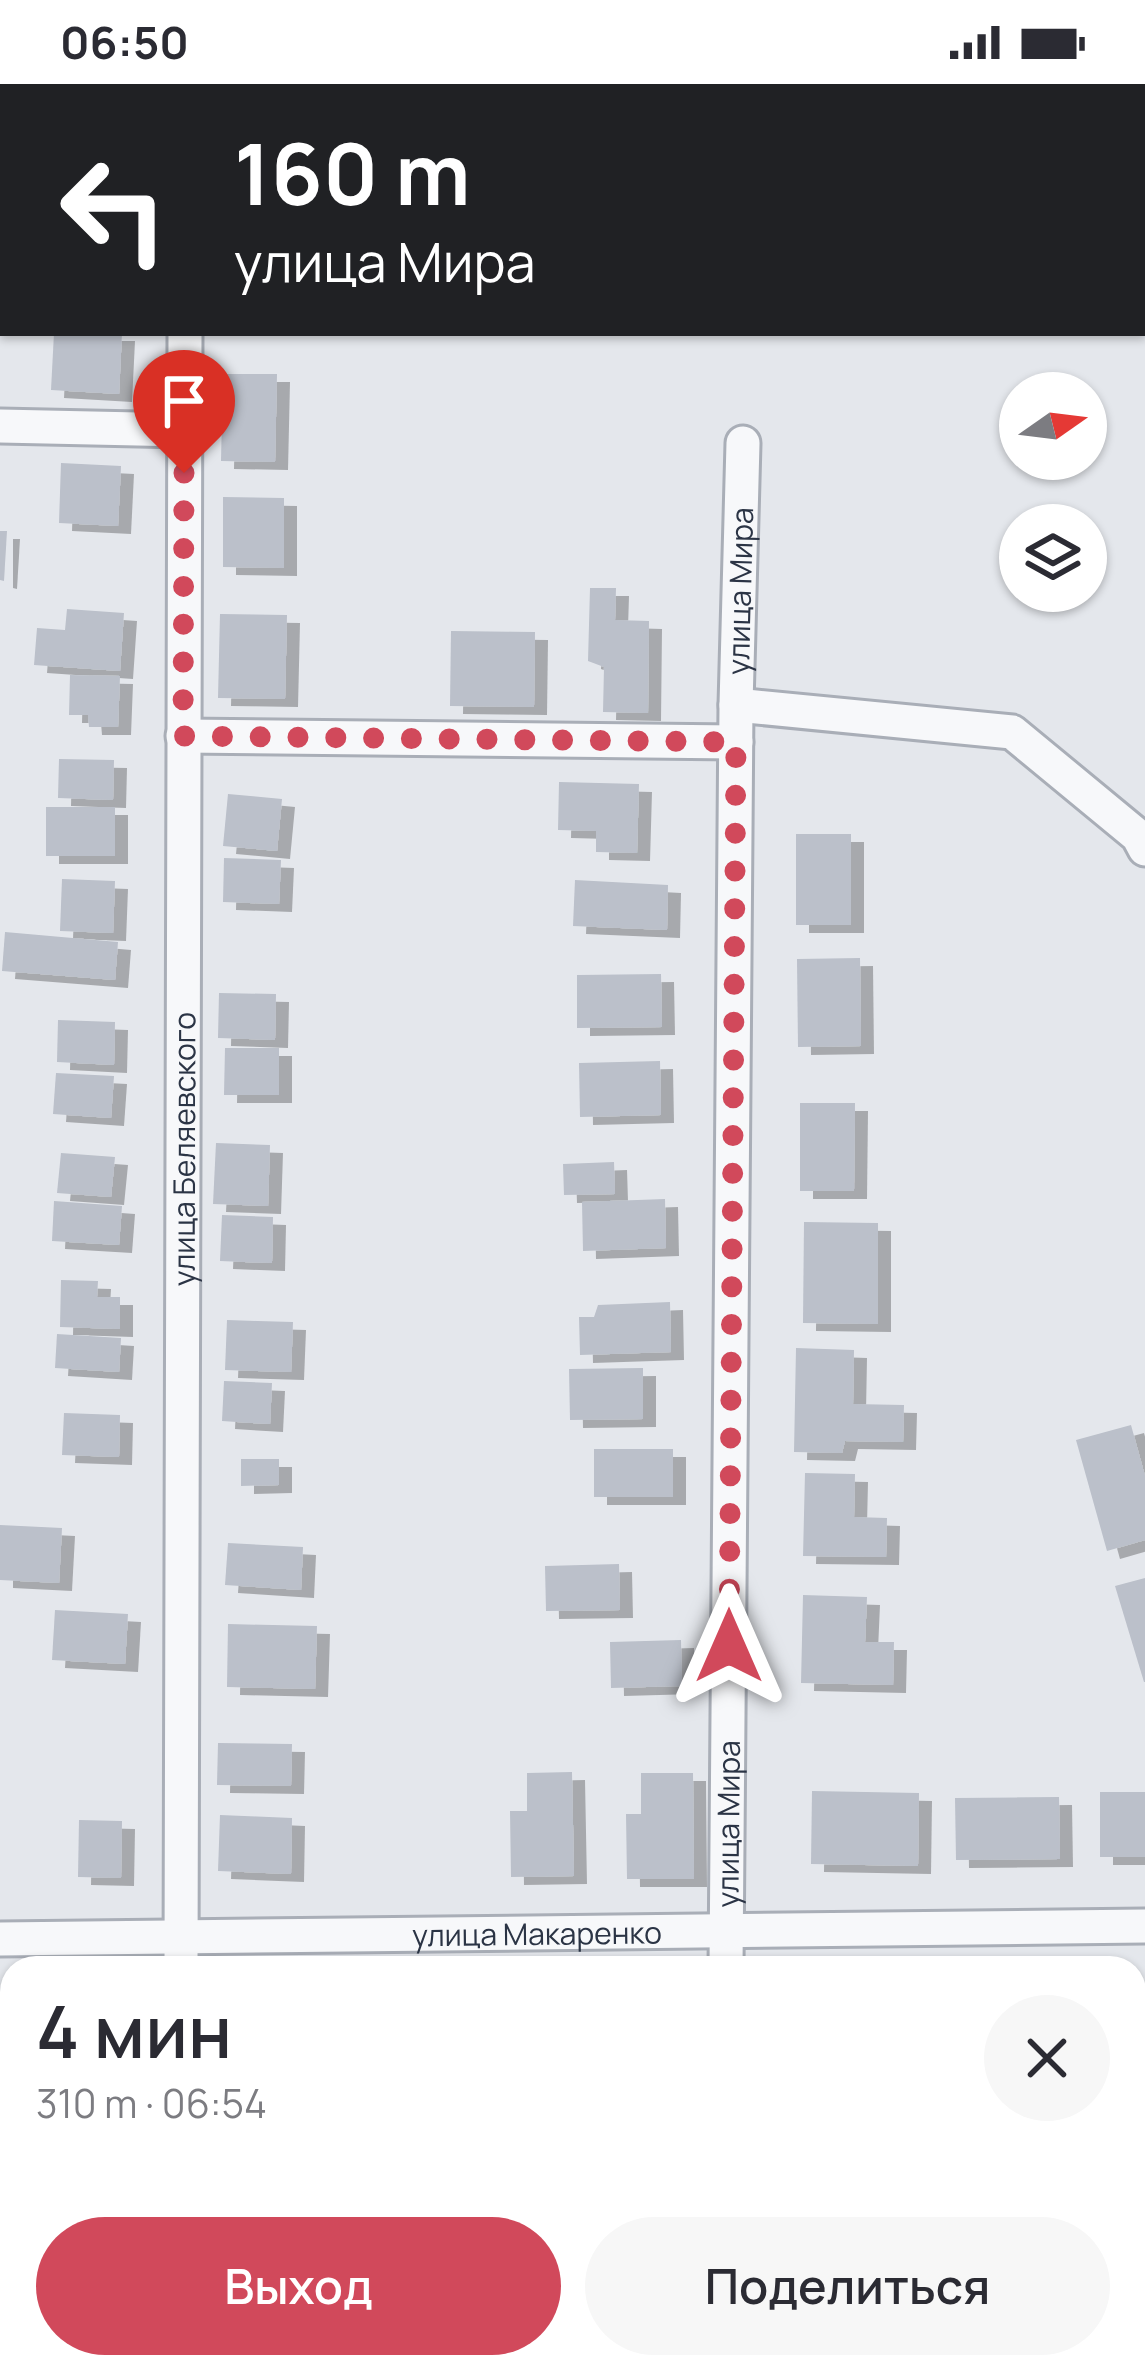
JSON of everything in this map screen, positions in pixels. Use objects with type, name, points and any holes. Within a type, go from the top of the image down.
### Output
[{"type":"street","name":"улица Беляевского","points":[[181,1953],[184,336]]},
{"type":"street","points":[[0,426],[184,430]]},
{"type":"street","name":"улица Мира","points":[[726,1956],[736,705],[743,443]]},
{"type":"street","points":[[736,705],[1012,731],[1138,836],[1145,849]]},
{"type":"street","points":[[183,736],[736,742]]},
{"type":"street","name":"улица Макаренко","points":[[0,1940],[181,1953],[727,1931],[1145,1926]]},
{"type":"building","points":[[54,336],[122,336],[119,394],[51,390]]},
{"type":"building","points":[[223,374],[277,374],[275,462],[221,461]]},
{"type":"building","points":[[61,463],[121,466],[118,526],[59,523]]},
{"type":"building","points":[[223,497],[284,498],[284,568],[223,567]]},
{"type":"building","points":[[0,531],[7,531],[4,581],[0,580]]},
{"type":"building","points":[[590,588],[616,588],[615,620],[649,621],[648,713],[603,712],[604,667],[588,661]]},
{"type":"building","points":[[67,609],[124,613],[120,671],[34,665],[37,628],[65,630]]},
{"type":"building","points":[[220,614],[287,615],[285,699],[218,698]]},
{"type":"building","points":[[451,631],[535,632],[534,707],[450,706]]},
{"type":"building","points":[[70,675],[120,676],[118,727],[89,727],[88,715],[69,715]]},
{"type":"building","points":[[59,759],[114,760],[113,800],[58,798]]},
{"type":"building","points":[[559,782],[639,784],[637,853],[596,852],[596,831],[558,830]]},
{"type":"building","points":[[228,794],[282,799],[277,851],[223,846]]},
{"type":"building","points":[[46,807],[115,807],[115,856],[46,856]]},
{"type":"building","points":[[796,834],[851,834],[851,925],[796,925]]},
{"type":"building","points":[[224,858],[281,860],[279,904],[223,902]]},
{"type":"building","points":[[62,879],[115,881],[113,933],[60,931]]},
{"type":"building","points":[[575,880],[668,885],[667,930],[573,926]]},
{"type":"building","points":[[5,932],[118,942],[115,980],[2,971]]},
{"type":"building","points":[[860,958],[861,1046],[798,1047],[797,959]]},
{"type":"building","points":[[661,974],[662,1027],[577,1028],[577,975]]},
{"type":"building","points":[[219,993],[276,994],[275,1040],[218,1038]]},
{"type":"building","points":[[58,1020],[115,1022],[114,1065],[57,1062]]},
{"type":"building","points":[[225,1048],[279,1048],[279,1095],[224,1095]]},
{"type":"building","points":[[660,1061],[661,1115],[580,1117],[579,1063]]},
{"type":"building","points":[[56,1073],[114,1076],[111,1118],[53,1114]]},
{"type":"building","points":[[800,1103],[855,1103],[854,1191],[800,1191]]},
{"type":"building","points":[[216,1143],[270,1145],[268,1206],[213,1204]]},
{"type":"building","points":[[61,1153],[115,1157],[111,1197],[57,1193]]},
{"type":"building","points":[[614,1162],[615,1194],[564,1195],[563,1164]]},
{"type":"building","points":[[665,1199],[666,1248],[583,1251],[582,1202]]},
{"type":"building","points":[[54,1201],[122,1206],[119,1245],[52,1241]]},
{"type":"building","points":[[222,1215],[273,1217],[272,1263],[220,1261]]},
{"type":"building","points":[[804,1222],[878,1223],[878,1324],[803,1323]]},
{"type":"building","points":[[61,1280],[98,1281],[97,1297],[120,1297],[120,1329],[60,1327]]},
{"type":"building","points":[[670,1302],[671,1352],[580,1355],[579,1317],[594,1317],[598,1305]]},
{"type":"building","points":[[227,1320],[293,1322],[291,1372],[225,1370]]},
{"type":"building","points":[[57,1334],[121,1338],[119,1372],[55,1368]]},
{"type":"building","points":[[796,1348],[854,1350],[853,1404],[904,1405],[903,1442],[845,1441],[842,1453],[794,1452]]},
{"type":"building","points":[[643,1368],[643,1419],[570,1420],[569,1369]]},
{"type":"building","points":[[224,1381],[272,1383],[270,1424],[222,1421]]},
{"type":"building","points":[[64,1413],[120,1415],[119,1457],[62,1455]]},
{"type":"building","points":[[1131,1425],[1145,1476],[1145,1540],[1107,1551],[1076,1440]]},
{"type":"building","points":[[594,1449],[673,1449],[673,1497],[594,1497]]},
{"type":"building","points":[[241,1459],[279,1459],[279,1485],[241,1486]]},
{"type":"building","points":[[805,1473],[855,1474],[854,1517],[887,1518],[886,1557],[803,1556]]},
{"type":"building","points":[[0,1525],[62,1528],[59,1583],[0,1580]]},
{"type":"building","points":[[228,1543],[303,1547],[301,1590],[225,1585]]},
{"type":"building","points":[[619,1564],[620,1610],[546,1611],[545,1566]]},
{"type":"building","points":[[1145,1578],[1145,1682],[1144,1682],[1115,1586]]},
{"type":"building","points":[[803,1595],[867,1597],[865,1642],[894,1642],[893,1685],[801,1683]]},
{"type":"building","points":[[55,1610],[128,1614],[125,1664],[52,1660]]},
{"type":"building","points":[[228,1624],[317,1626],[315,1689],[227,1687]]},
{"type":"building","points":[[681,1640],[682,1686],[611,1688],[610,1642]]},
{"type":"building","points":[[218,1743],[292,1744],[291,1786],[217,1785]]},
{"type":"building","points":[[572,1772],[574,1876],[511,1877],[510,1811],[527,1811],[527,1773]]},
{"type":"building","points":[[641,1773],[693,1773],[694,1879],[627,1879],[626,1814],[641,1814]]},
{"type":"building","points":[[812,1791],[919,1793],[918,1866],[811,1864]]},
{"type":"building","points":[[1100,1792],[1145,1792],[1145,1857],[1100,1857]]},
{"type":"building","points":[[1059,1797],[1060,1859],[956,1860],[955,1798]]},
{"type":"building","points":[[220,1815],[292,1818],[291,1874],[218,1871]]},
{"type":"building","points":[[79,1820],[122,1821],[121,1878],[78,1877]]},
{"type":"route","points":[[184,473],[183,736],[736,742],[729,1646]]}]
